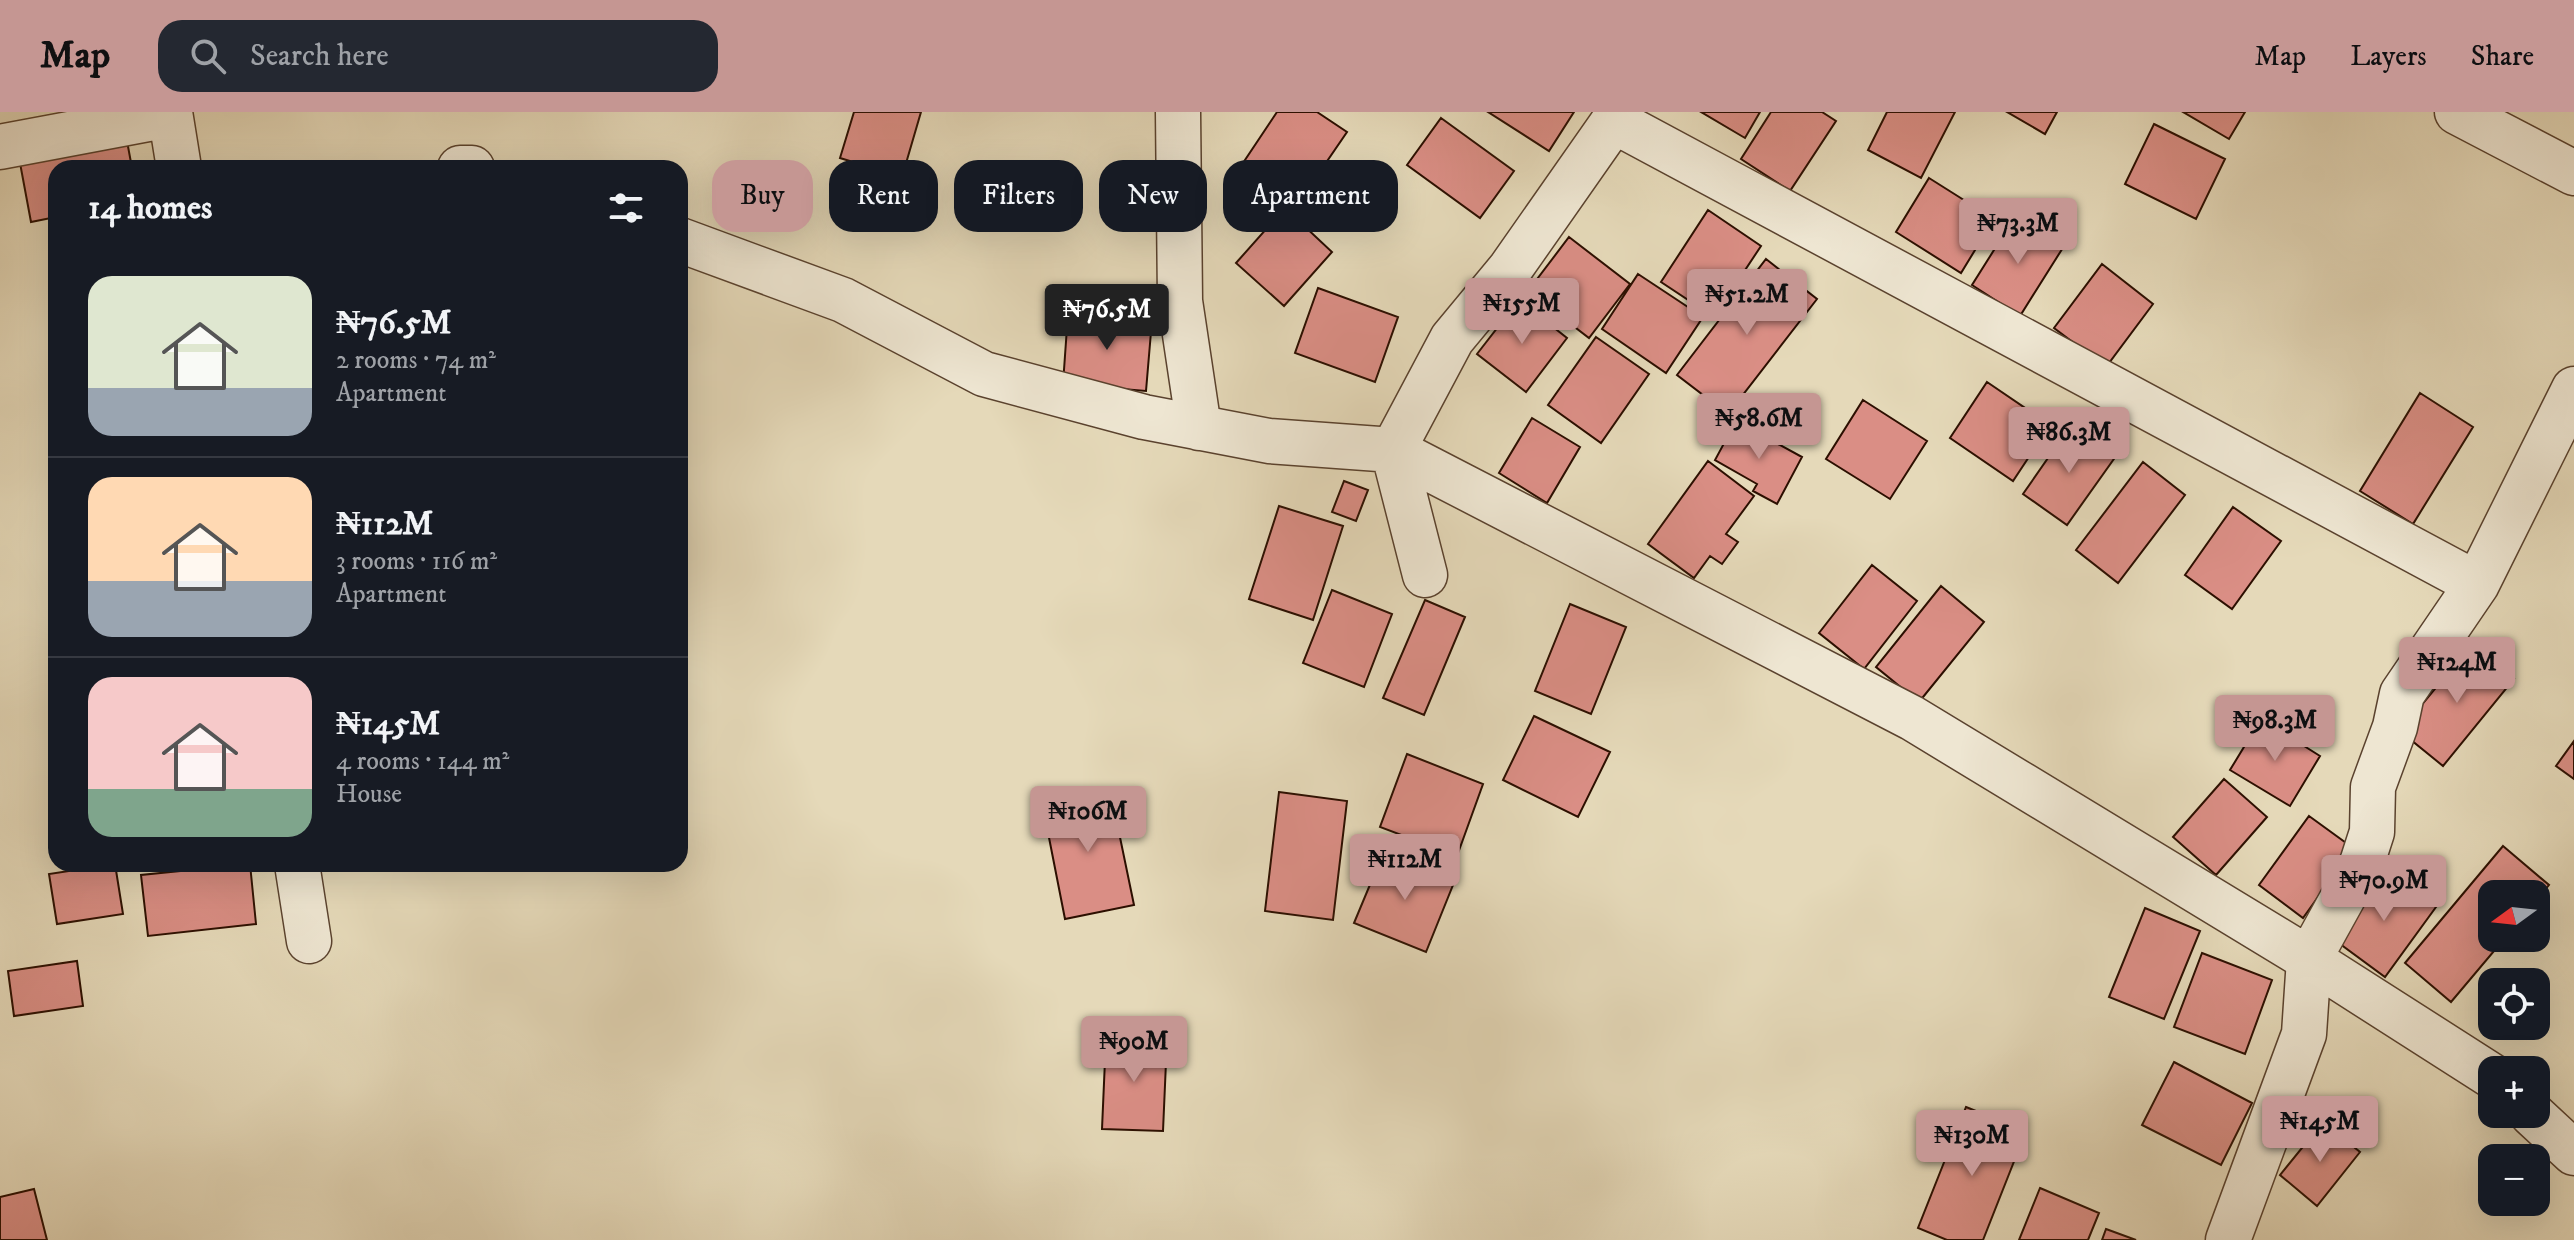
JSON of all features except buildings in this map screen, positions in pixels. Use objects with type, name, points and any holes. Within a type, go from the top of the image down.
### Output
[{"type":"street","points":[[1178,112],[1180,301],[1199,428]]},
{"type":"street","points":[[2457,112],[2574,173]]},
{"type":"street","points":[[0,147],[170,114],[178,160]]},
{"type":"street","points":[[1425,575],[1393,450],[1452,339],[1510,269],[1617,116],[2477,584]]},
{"type":"street","points":[[688,243],[843,300],[984,374],[1144,417],[1199,428],[1269,441],[1393,450],[1912,718],[2309,959],[2478,1067]]},
{"type":"street","points":[[2228,1240],[2304,1034],[2309,959],[2362,863],[2372,832],[2373,787],[2395,727],[2402,694],[2477,584],[2574,389]]},
{"type":"street","points":[[298,872],[309,941]]},
{"type":"street","points":[[2547,1128],[2574,1153]]}]
